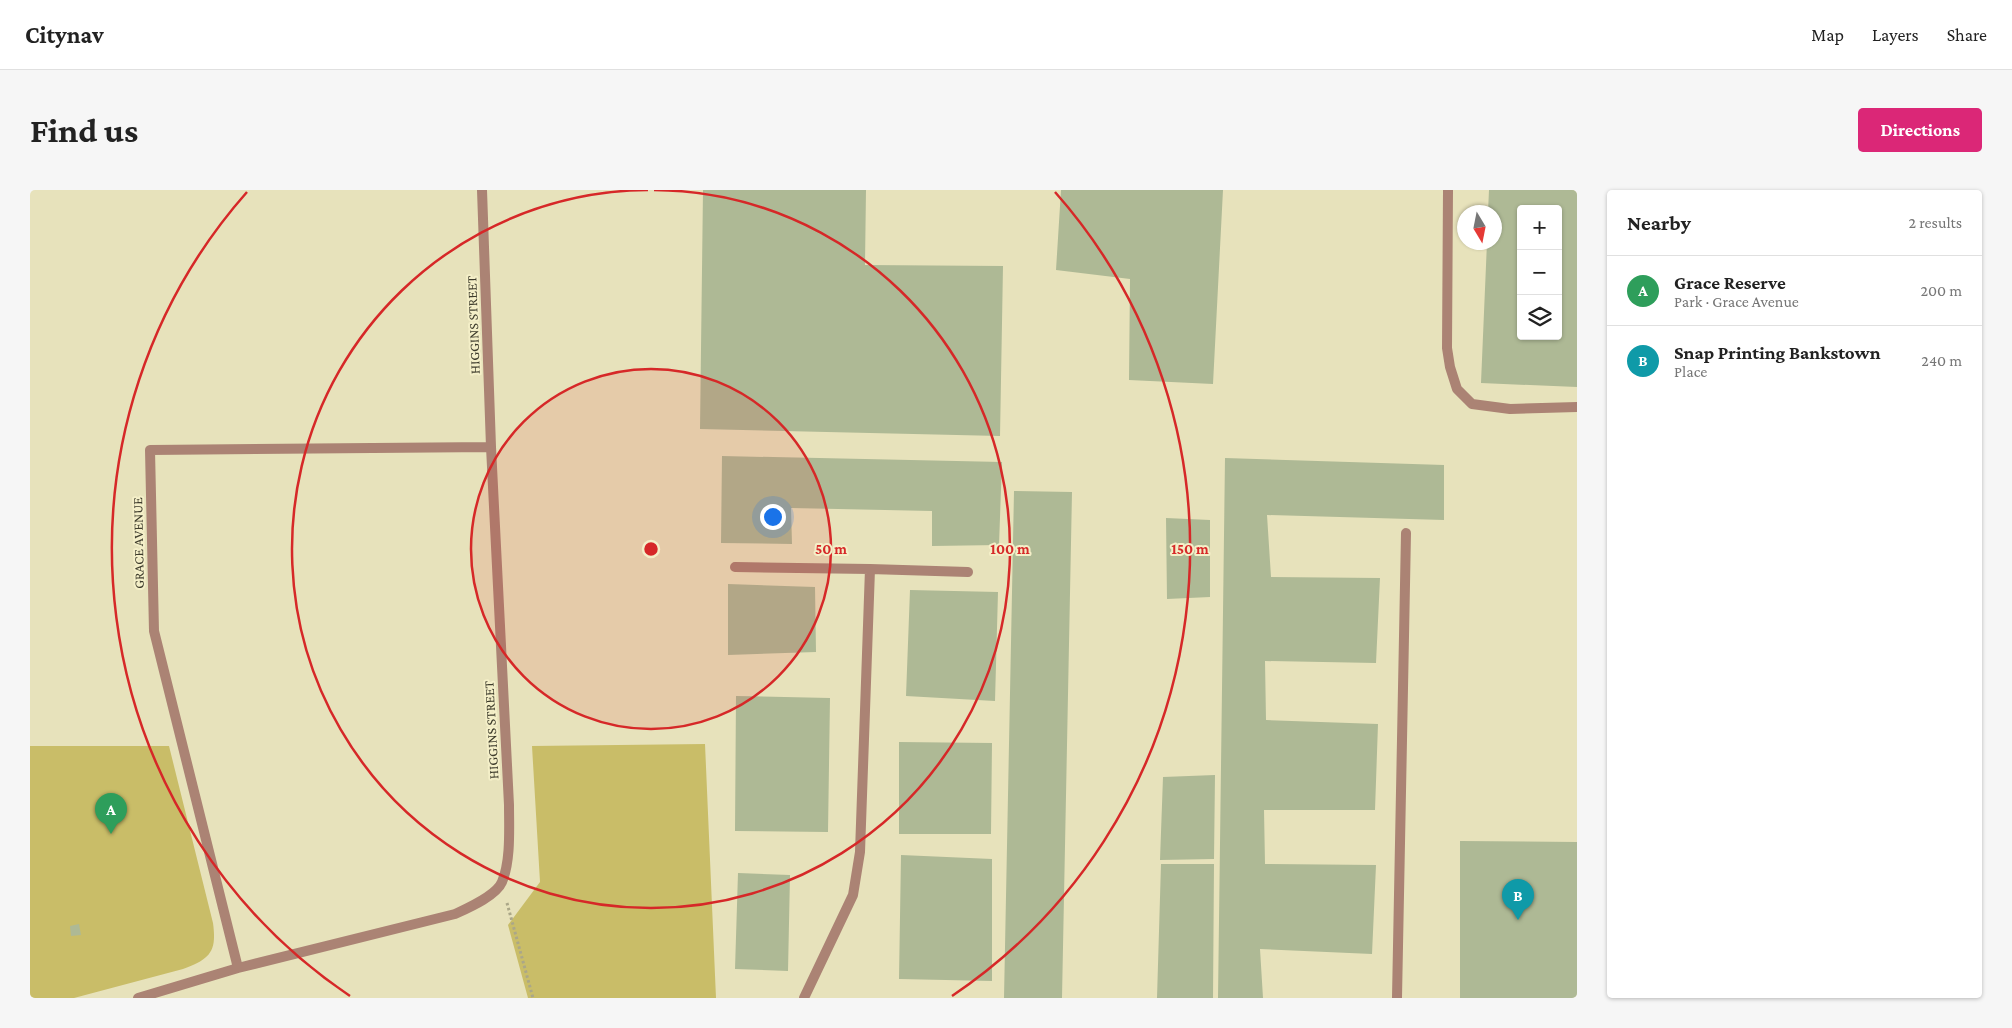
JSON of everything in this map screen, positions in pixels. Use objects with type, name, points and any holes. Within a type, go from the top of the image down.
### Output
[{"type":"street","name":"HIGGINS STREET","points":[[482,190],[509,805],[508,848],[502,884]]},
{"type":"street","points":[[1448,190],[1447,348],[1450,367],[1457,389],[1472,404],[1510,409],[1577,407]]},
{"type":"street","name":"GRACE AVENUE","points":[[238,968],[154,631],[150,450],[492,447]]},
{"type":"street","points":[[1397,998],[1406,533]]},
{"type":"street","points":[[735,567],[968,572]]},
{"type":"street","points":[[804,998],[853,895],[860,852],[870,569]]},
{"type":"street","points":[[138,998],[238,968],[455,914],[478,905],[502,884]]},
{"type":"path","points":[[502,884],[533,998]]},
{"type":"shaded area","points":[[705,744],[716,998],[528,998],[508,925],[540,882],[532,746]]},
{"type":"shaded area","points":[[30,746],[169,746],[213,923],[214,941],[210,953],[205,958],[183,969],[74,998],[30,998]]},
{"type":"building","points":[[703,190],[866,190],[865,265],[1003,266],[1000,436],[700,429]]},
{"type":"building","points":[[1061,190],[1223,190],[1213,384],[1129,380],[1130,279],[1056,270]]},
{"type":"building","points":[[1489,190],[1577,190],[1577,387],[1481,383],[1487,250],[1502,250],[1502,205],[1488,205]]},
{"type":"building","points":[[722,456],[1002,462],[999,545],[932,546],[932,511],[791,508],[792,544],[721,543]]},
{"type":"building","points":[[1225,458],[1444,465],[1444,520],[1267,515],[1271,577],[1380,578],[1376,663],[1265,661],[1266,720],[1378,724],[1375,810],[1264,810],[1265,864],[1376,865],[1372,954],[1260,949],[1263,998],[1218,998]]},
{"type":"building","points":[[1014,491],[1072,492],[1062,998],[1004,998]]},
{"type":"building","points":[[1166,518],[1210,520],[1210,597],[1167,599]]},
{"type":"building","points":[[728,584],[815,587],[816,652],[728,655]]},
{"type":"building","points":[[910,590],[998,592],[995,701],[906,696]]},
{"type":"building","points":[[736,696],[830,698],[828,832],[735,831]]},
{"type":"building","points":[[899,742],[992,743],[991,834],[899,834]]},
{"type":"building","points":[[1215,775],[1214,859],[1160,860],[1163,777]]},
{"type":"building","points":[[1460,841],[1577,842],[1577,998],[1460,998]]},
{"type":"building","points":[[901,855],[992,859],[992,981],[899,979]]},
{"type":"building","points":[[1161,864],[1214,864],[1213,998],[1157,998]]},
{"type":"building","points":[[738,873],[790,875],[788,971],[735,969]]},
{"type":"building","points":[[79,924],[81,935],[71,936],[70,926]]},
{"type":"place","name":"Grace Reserve","points":[[111,834]]},
{"type":"place","name":"Snap Printing Bankstown","points":[[1518,920]]}]
